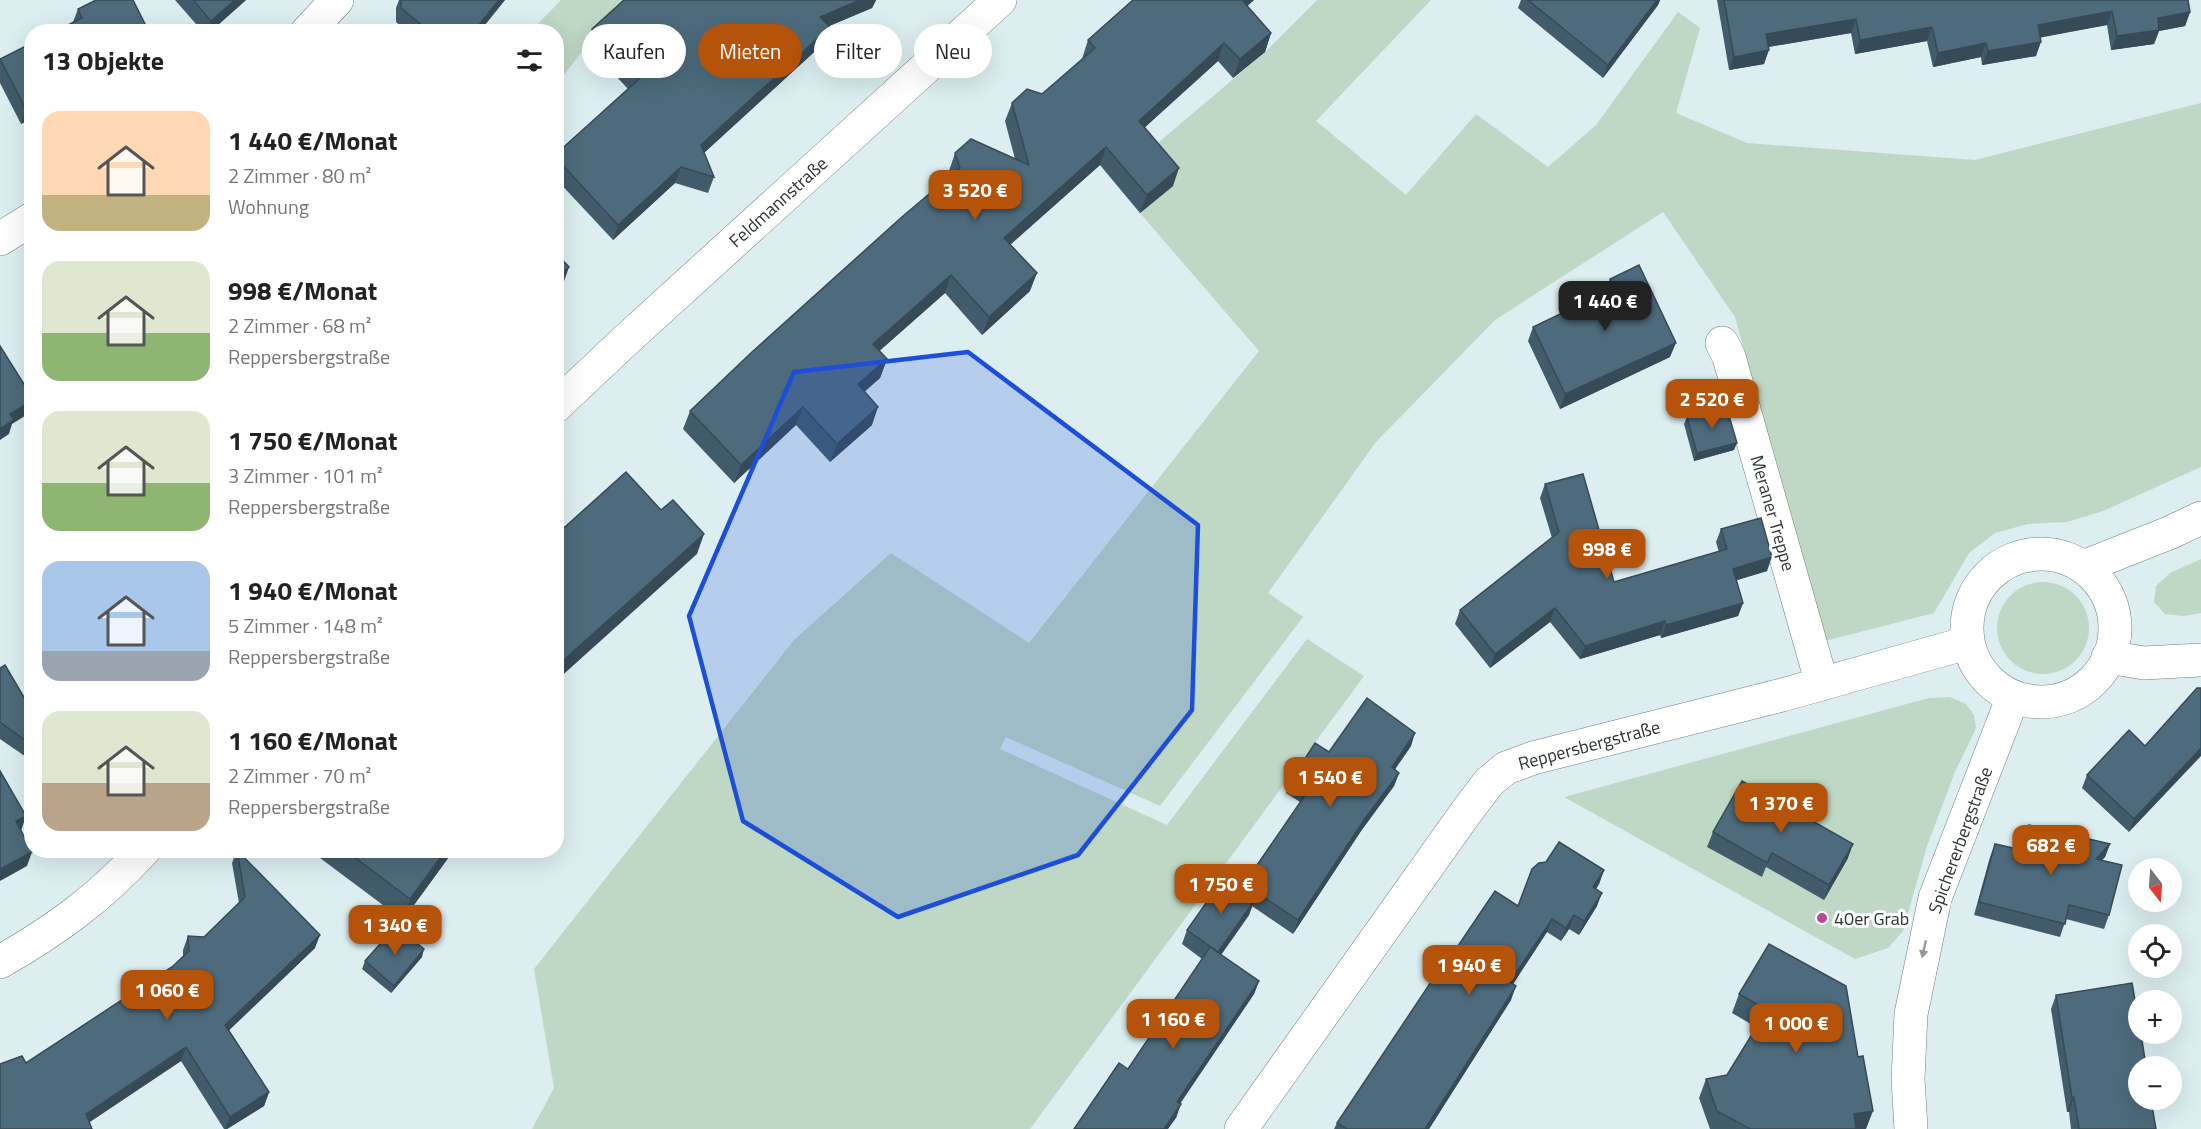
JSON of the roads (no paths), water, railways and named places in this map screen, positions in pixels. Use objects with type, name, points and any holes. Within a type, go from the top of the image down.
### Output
[{"type":"street","points":[[315,24],[337,0]]},
{"type":"street","name":"Feldmannstraße","points":[[564,398],[1000,0]]},
{"type":"street","points":[[0,239],[24,224]]},
{"type":"street","name":"Meraner Treppe","points":[[1722,343],[1732,368],[1822,684]]},
{"type":"street","points":[[2083,567],[2201,518]]},
{"type":"street","points":[[2030,554],[2058,556],[2083,567],[2098,581],[2109,598],[2114,617],[2114,638],[2099,674],[2085,687],[2068,696],[2050,701],[2032,701],[2013,697],[1983,676],[1967,643],[1966,624],[1970,606],[1981,584],[2004,562],[2030,554]]},
{"type":"street","name":"Reppersbergstraße","points":[[1241,1129],[1467,811],[1489,782],[1506,768],[1557,751],[1822,684],[1967,643]]},
{"type":"street","points":[[2108,657],[2144,663],[2201,660]]},
{"type":"street","name":"Spichererbergstraße","points":[[1911,1129],[1908,1079],[1911,1014],[1935,898],[2013,697]]},
{"type":"street","points":[[0,962],[36,941],[103,893],[136,858]]},
{"type":"place","name":"40er Grab","points":[[1822,918]]}]
